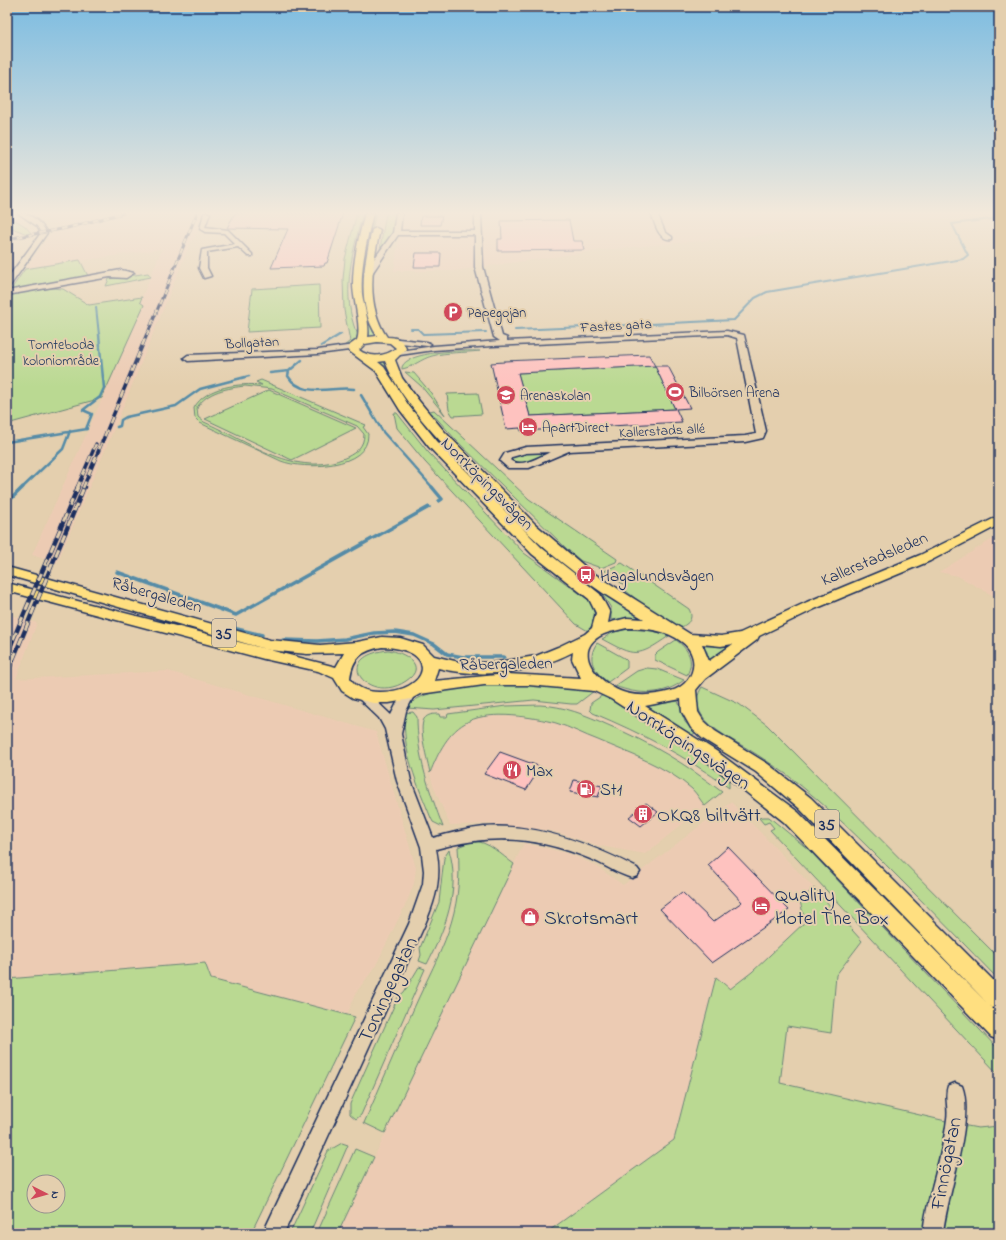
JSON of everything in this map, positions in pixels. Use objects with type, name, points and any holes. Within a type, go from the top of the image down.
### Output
[{"type":"main road","points":[[357,271],[358,295],[364,331],[360,350]]},
{"type":"main road","points":[[360,350],[381,358],[394,355],[401,349],[375,326],[368,293],[368,272]]},
{"type":"main road","points":[[360,350],[392,341]]},
{"type":"main road","name":"Norrköpingsvägen","points":[[360,350],[380,369],[404,408],[433,444],[537,551],[595,597],[603,613],[594,634]]},
{"type":"main road","name":"Norrköpingsvägen","points":[[394,355],[390,360],[394,372],[440,435],[519,515],[574,566],[672,630]]},
{"type":"main road","name":"Kallerstadsleden","points":[[686,638],[721,641],[743,637],[812,605],[925,558],[999,520]]},
{"type":"main road","name":"Råbergaleden","points":[[7,571],[269,645],[294,649],[322,650],[370,645]]},
{"type":"main road","name":"Råbergaleden","points":[[7,587],[264,654],[322,666],[342,675]]},
{"type":"main road","name":"35","points":[[634,622],[650,623],[672,630],[686,638],[696,648],[701,659],[699,676],[688,689],[674,696],[658,700],[640,700],[616,696],[597,686],[586,675],[580,664],[581,648],[594,634],[612,625],[634,622]]},
{"type":"main road","name":"Kallerstadsleden","points":[[699,676],[763,629]]},
{"type":"main road","name":"Råbergaleden","points":[[428,660],[455,667],[518,665],[556,654],[594,634]]},
{"type":"main road","name":"35","points":[[412,692],[390,699],[363,696],[346,685],[342,675],[343,668],[346,661],[356,651],[382,642],[405,644],[419,650],[428,660]]},
{"type":"main road","points":[[412,692],[429,675],[430,670],[428,660]]},
{"type":"main road","name":"Råbergaleden","points":[[412,692],[457,682],[517,679],[570,682],[597,686]]},
{"type":"main road","name":"Norrköpingsvägen","points":[[688,689],[690,712],[697,724],[709,735],[762,768],[805,803],[999,1000]]},
{"type":"main road","name":"Norrköpingsvägen","points":[[616,696],[715,759],[791,817],[999,1030]]},
{"type":"street","points":[[7,284],[17,271]]},
{"type":"street","points":[[204,271],[207,276]]},
{"type":"street","points":[[480,271],[498,337],[504,342]]},
{"type":"street","points":[[7,293],[110,275]]},
{"type":"street","name":"Fastes gata","points":[[394,355],[434,348],[504,342],[727,333],[741,337],[761,431],[760,436]]},
{"type":"street","name":"Fastes gata","points":[[392,341],[431,346],[492,344]]},
{"type":"street","name":"Bollgatan","points":[[188,358],[360,350]]},
{"type":"street","name":"Kallerstads allé","points":[[565,449],[526,466],[510,466],[505,461],[508,455],[519,452],[565,449],[745,439],[760,436]]},
{"type":"street","name":"Torvingegatan","points":[[394,734],[399,711],[412,692]]},
{"type":"street","name":"Torvingegatan","points":[[273,1233],[417,924],[429,890],[432,873],[428,845],[404,782],[394,734],[382,713],[363,696]]},
{"type":"street","points":[[428,845],[470,835],[487,833],[510,834],[561,843],[606,858],[632,872]]},
{"type":"street","name":"Finnögatan","points":[[933,1233],[935,1215],[957,1118],[955,1092]]},
{"type":"shaded area","points":[[153,271],[179,271],[57,563],[32,555],[144,305],[140,302]]},
{"type":"shaded area","points":[[999,535],[999,599],[958,576],[939,572]]},
{"type":"shaded area","points":[[7,614],[37,623],[16,679],[168,671],[376,732],[416,868],[414,883],[408,899],[375,967],[357,991],[347,1015],[211,979],[205,963],[7,979]]},
{"type":"shaded area","points":[[487,716],[536,718],[558,723],[663,769],[692,790],[705,806],[645,854],[600,846],[552,831],[490,824],[450,825],[433,785],[430,773],[438,754],[449,737],[461,725],[471,720]]},
{"type":"shaded area","points":[[731,802],[814,888],[800,901],[805,922],[752,972],[730,989],[716,977],[674,1140],[546,1233],[338,1233],[524,843],[570,854],[596,866],[623,885]]},
{"type":"green space","points":[[24,271],[85,271],[89,278],[10,291]]},
{"type":"green space","points":[[344,271],[350,271],[349,298],[354,327],[358,335],[356,340],[343,347],[350,341],[344,310]]},
{"type":"green space","points":[[362,271],[365,271],[365,288],[368,314],[373,332],[377,337],[369,337],[369,329],[362,298]]},
{"type":"green space","points":[[148,273],[151,277],[106,286],[109,279]]},
{"type":"green space","points":[[319,285],[320,328],[247,332],[252,289]]},
{"type":"green space","name":"Tomteboda koloniområde","points":[[52,288],[63,289],[89,305],[142,297],[140,302],[144,305],[102,398],[7,424],[7,295]]},
{"type":"green space","points":[[450,351],[480,351],[432,356],[410,367],[402,369],[406,362],[425,355]]},
{"type":"green space","points":[[385,360],[386,368],[402,392],[538,540],[559,560],[644,618],[611,620],[611,608],[604,597],[549,556],[442,448],[402,398],[385,368],[376,361]]},
{"type":"green space","points":[[655,366],[675,409],[530,416],[518,373]]},
{"type":"green space","points":[[405,372],[414,373],[431,393],[445,415],[421,386]]},
{"type":"green space","points":[[261,380],[366,425],[363,427],[368,434],[365,446],[358,454],[347,460],[334,464],[304,466],[291,464],[281,461],[200,423],[195,418],[194,408],[199,401],[207,395],[224,388],[234,386],[262,385],[256,382]],"holes":[[[245,386],[272,389],[357,426],[364,434],[363,442],[357,451],[347,457],[328,463],[309,464],[291,461],[273,455],[204,422],[198,417],[197,408],[201,402],[218,391]]]},
{"type":"green space","points":[[269,390],[356,428],[292,460],[205,419]]},
{"type":"green space","points":[[478,393],[482,414],[453,416],[449,410],[447,394]]},
{"type":"green space","points":[[434,410],[529,499],[617,559],[616,562],[601,568],[581,561],[456,440],[430,411]]},
{"type":"green space","points":[[394,413],[397,413],[428,452],[524,553],[590,601],[594,613],[594,620],[588,631],[576,624],[425,462],[397,428]]},
{"type":"green space","points":[[549,452],[529,462],[515,464],[510,460],[517,454]]},
{"type":"green space","points":[[622,563],[689,609],[691,615],[690,620],[680,628],[640,602],[626,591],[624,585],[604,571]]},
{"type":"green space","points":[[629,629],[654,631],[669,636],[650,648],[636,652],[629,652],[602,639],[614,632]]},
{"type":"green space","points":[[676,640],[684,647],[689,655],[690,664],[687,675],[655,660],[655,655],[658,652]]},
{"type":"green space","points":[[597,643],[627,661],[627,668],[608,682],[599,674],[593,665],[592,654]]},
{"type":"green space","points":[[703,646],[731,646],[710,663],[707,652]]},
{"type":"green space","points":[[388,650],[407,657],[415,665],[415,670],[406,681],[392,687],[379,688],[368,684],[361,678],[358,669],[361,661],[370,654]]},
{"type":"green space","points":[[647,668],[657,669],[684,680],[668,689],[651,692],[633,691],[615,686],[637,671]]},
{"type":"green space","points":[[492,685],[544,685],[594,691],[577,704],[534,700],[434,710],[407,708],[417,699],[431,693],[450,689]]},
{"type":"green space","points":[[702,687],[739,704],[767,725],[999,958],[999,980],[872,851],[816,798],[786,774],[710,725],[698,708],[698,698]]},
{"type":"green space","points":[[603,695],[688,749],[719,771],[729,782],[729,788],[713,776],[663,746],[593,713],[590,710],[591,703]]},
{"type":"green space","points":[[678,701],[685,722],[695,733],[692,735],[647,706]]},
{"type":"green space","points":[[540,705],[558,707],[600,721],[653,746],[695,772],[722,792],[705,806],[694,791],[682,781],[647,761],[561,725],[524,717],[500,715],[478,718],[462,725],[445,743],[430,773],[422,730],[422,724],[427,716],[439,714],[440,717],[447,717],[448,714],[506,706]]},
{"type":"green space","points":[[413,712],[417,717],[419,746],[425,773],[443,827],[433,822],[431,818],[416,780],[408,754],[404,727],[405,713]]},
{"type":"green space","points":[[769,817],[809,850],[999,1050],[999,1075],[770,830],[774,828],[769,822],[764,824],[759,818]]},
{"type":"green space","points":[[472,841],[484,843],[514,864],[385,1133],[364,1123],[448,931],[454,913],[457,893],[459,872],[458,847]]},
{"type":"green space","points":[[449,850],[452,865],[452,894],[440,937],[427,964],[419,961],[421,955],[420,948],[439,902],[444,858]]},
{"type":"green space","points":[[814,888],[862,941],[836,975],[831,1033],[787,1026],[780,1083],[946,1121],[946,1132],[929,1196],[924,1233],[546,1233],[674,1140],[716,977],[730,989],[752,972],[805,922],[800,901]]},
{"type":"green space","points":[[205,963],[211,979],[355,1017],[251,1233],[7,1233],[7,979]]},
{"type":"green space","points":[[419,967],[425,969],[361,1115],[356,1119],[350,1114],[350,1104],[398,997],[404,992]]},
{"type":"green space","points":[[962,1125],[978,1128],[999,1126],[999,1230],[995,1233],[939,1233]]},
{"type":"green space","points":[[342,1143],[348,1145],[310,1233],[290,1233],[328,1151]]},
{"type":"green space","points":[[355,1149],[374,1157],[338,1233],[317,1233]]},
{"type":"building","name":"Bilbörsen Arena","points":[[649,355],[655,366],[668,366],[690,408],[676,409],[682,422],[521,431],[520,428],[506,429],[491,363],[504,361]],"holes":[[[655,366],[675,409],[530,416],[518,373]]]},
{"type":"building","name":"Max","points":[[500,752],[541,767],[526,790],[484,774]]},
{"type":"building","name":"St1","points":[[574,780],[602,786],[598,797],[570,792]]},
{"type":"building","name":"OKQ8 biltvätt","points":[[646,803],[658,812],[641,826],[629,817]]},
{"type":"building","name":"Quality Hotel The Box","points":[[728,847],[789,910],[712,963],[660,909],[682,892],[713,922],[742,902],[708,865]]},
{"type":"waterway","points":[[609,326],[734,320],[755,298],[767,292],[893,271]]},
{"type":"waterway","points":[[96,307],[99,335]]},
{"type":"waterway","points":[[515,330],[585,327]]},
{"type":"waterway","points":[[411,329],[418,329],[423,334],[486,332]]},
{"type":"waterway","points":[[99,334],[100,346]]},
{"type":"waterway","points":[[321,346],[341,334],[339,335]]},
{"type":"waterway","points":[[86,429],[92,414],[83,410],[100,397],[104,388],[100,348]]},
{"type":"waterway","points":[[289,371],[302,360]]},
{"type":"waterway","points":[[270,373],[289,371]]},
{"type":"waterway","points":[[289,371],[288,376],[294,383],[301,387],[318,390],[354,389]]},
{"type":"waterway","points":[[117,427],[120,426],[121,420],[126,417],[176,406],[200,389],[249,376]]},
{"type":"waterway","points":[[361,395],[383,432],[433,488]]},
{"type":"waterway","points":[[70,432],[87,429]]},
{"type":"waterway","points":[[7,442],[70,432]]},
{"type":"waterway","points":[[22,488],[63,449],[70,432]]},
{"type":"waterway","points":[[432,487],[442,499],[439,501]]},
{"type":"waterway","points":[[7,503],[22,488]]},
{"type":"waterway","points":[[117,572],[236,615],[429,507]]},
{"type":"waterway","points":[[225,626],[262,635]]},
{"type":"waterway","points":[[283,640],[317,641],[345,639],[374,633],[395,632],[414,635],[434,644],[447,654],[463,657],[504,657]]},
{"type":"railway","points":[[147,335],[173,271]]},
{"type":"railway","points":[[83,488],[147,334]]},
{"type":"railway","points":[[77,488],[96,444]]},
{"type":"railway","points":[[7,654],[78,487]]},
{"type":"railway","points":[[7,674],[84,487]]},
{"type":"place","name":"Papegojan","points":[[453,312]]},
{"type":"place","name":"Bilbörsen Arena","points":[[675,392]]},
{"type":"place","name":"Arenaskolan","points":[[506,395]]},
{"type":"place","name":"ApartDirect","points":[[528,427]]},
{"type":"place","name":"Hagalundsvägen","points":[[586,575]]},
{"type":"place","name":"Max","points":[[512,770]]},
{"type":"place","name":"St1","points":[[586,789]]},
{"type":"place","name":"OKQ8 biltvätt","points":[[643,814]]},
{"type":"place","name":"Quality Hotel The Box","points":[[761,906]]},
{"type":"place","name":"Skrotsmart","points":[[530,917]]}]
